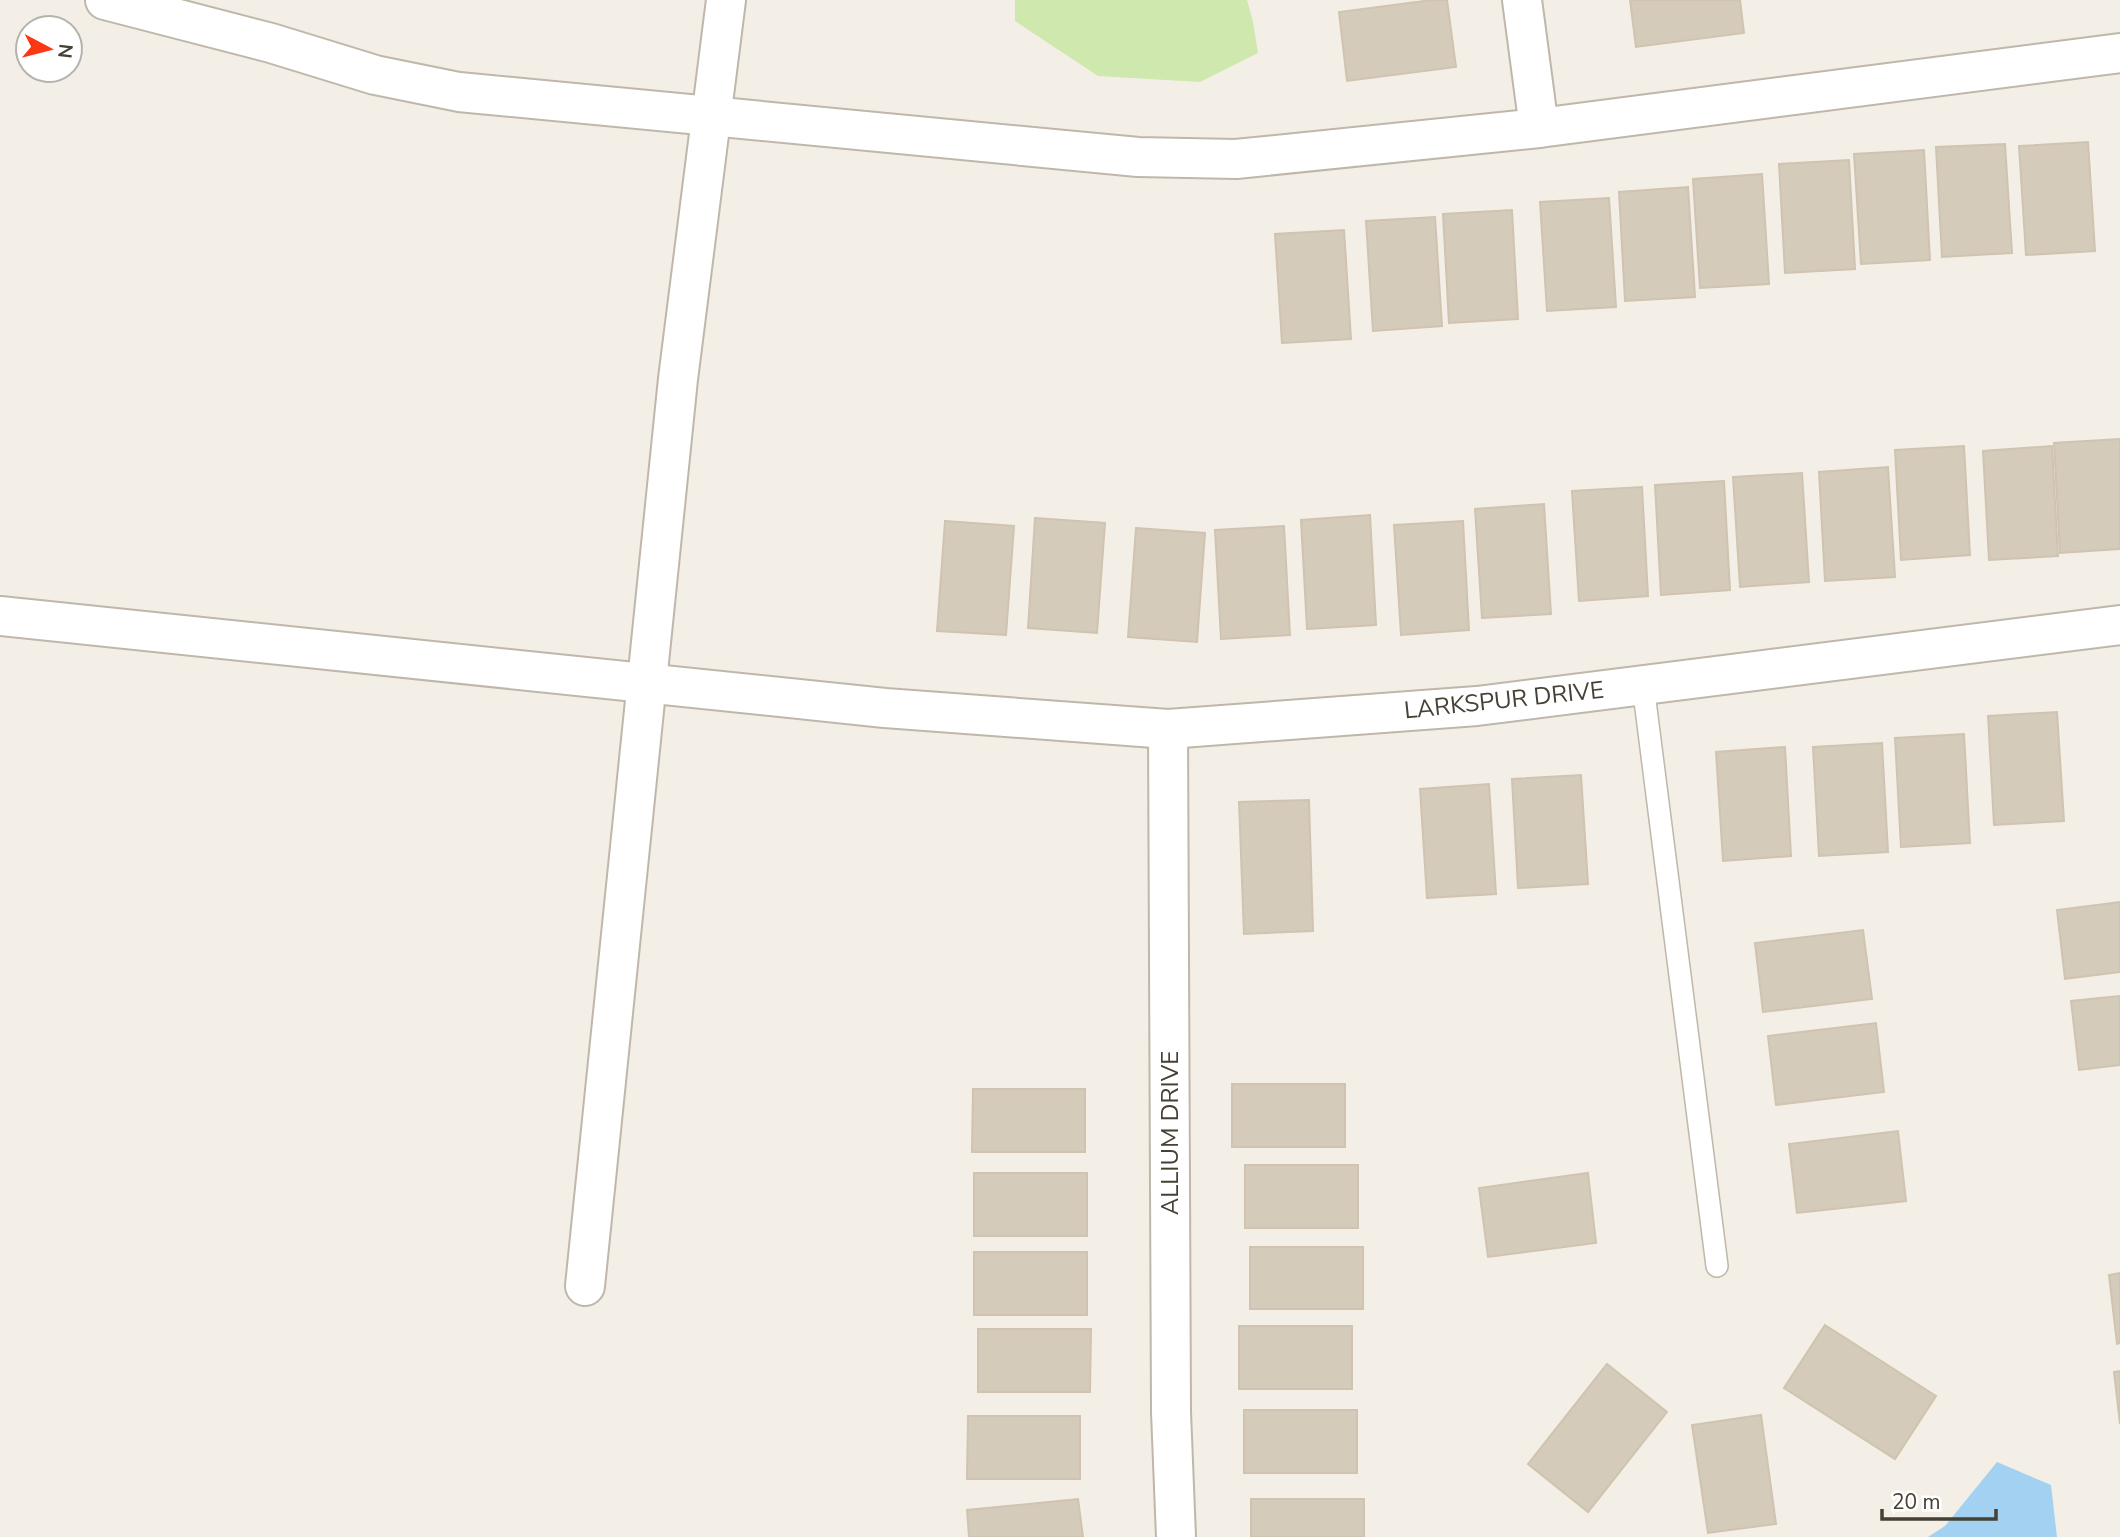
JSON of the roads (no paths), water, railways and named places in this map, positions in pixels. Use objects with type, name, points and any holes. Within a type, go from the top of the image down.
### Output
[{"type":"street","points":[[105,0],[271,43],[375,75],[459,92],[1138,157],[1236,159],[1539,128],[2120,53]]},
{"type":"street","points":[[585,1286],[678,379],[726,0]]},
{"type":"street","points":[[1522,0],[1539,128]]},
{"type":"street","name":"LARKSPUR DRIVE","points":[[0,616],[885,708],[1168,729],[1477,706],[2120,625]]},
{"type":"street","name":"ALLIUM DRIVE","points":[[1168,729],[1171,1412],[1176,1537]]},
{"type":"lane","points":[[1643,685],[1717,1266]]},
{"type":"water","points":[[1997,1462],[2051,1485],[2057,1537],[1928,1537],[1945,1526]]}]
